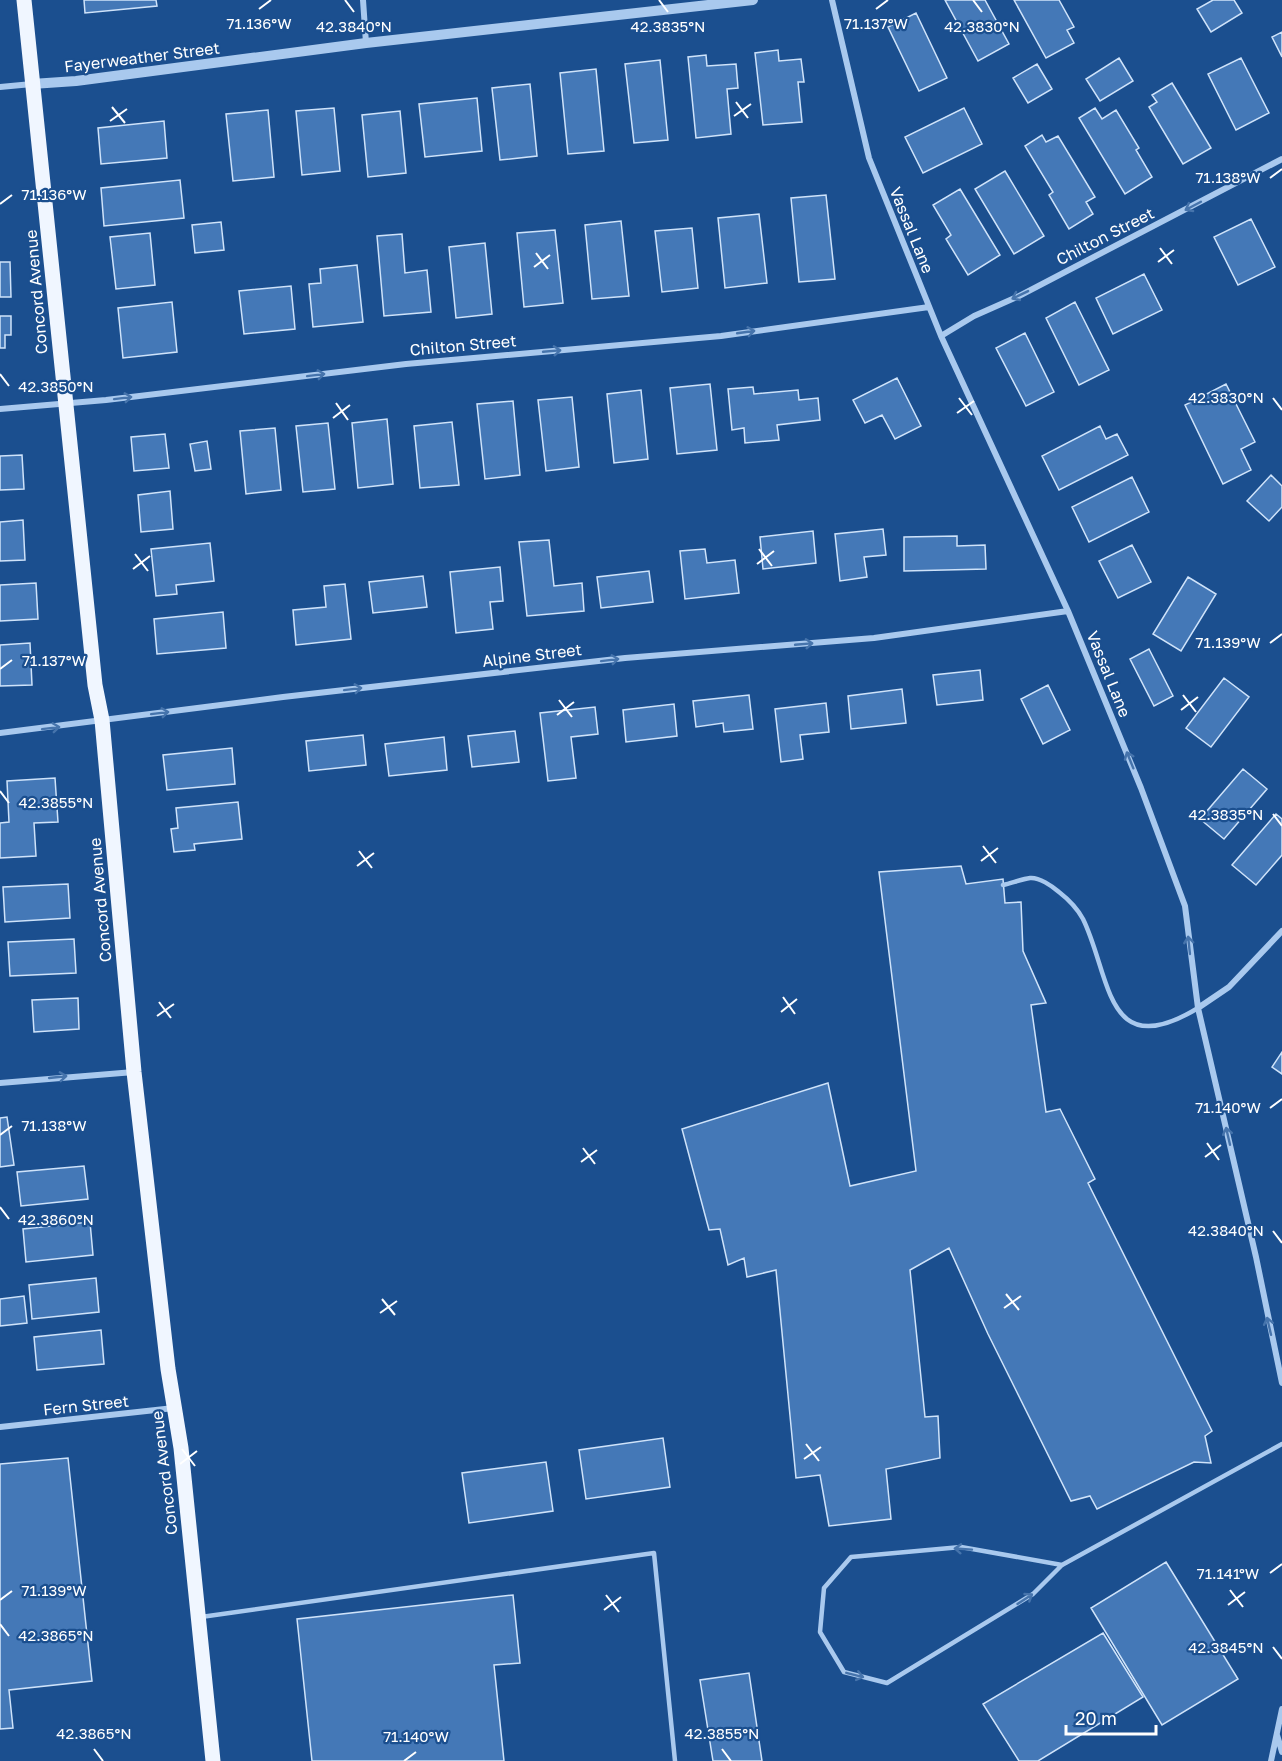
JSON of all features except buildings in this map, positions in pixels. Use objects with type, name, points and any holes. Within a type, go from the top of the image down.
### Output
[{"type":"main road","name":"Concord Avenue","points":[[24,0],[32,84],[39,127],[64,403],[102,720],[134,1072],[175,1408],[213,1761]]},
{"type":"street","points":[[363,0],[366,43]]},
{"type":"street","name":"Fayerweather Street","points":[[0,87],[76,81],[366,43],[753,0]]},
{"type":"street","name":"Vassal Lane","points":[[832,0],[869,158],[941,336],[1068,610],[1141,788],[1185,906],[1198,1008],[1256,1257],[1282,1383]]},
{"type":"street","name":"Chilton Street","points":[[941,336],[974,316],[1017,297],[1282,159]]},
{"type":"street","name":"Chilton Street","points":[[0,409],[406,364],[721,336],[929,307]]},
{"type":"street","name":"Alpine Street","points":[[0,733],[625,658],[874,638],[1068,610]]},
{"type":"street","points":[[1198,1008],[1229,987],[1282,931]]},
{"type":"street","points":[[0,1083],[134,1072]]},
{"type":"street","name":"Fern Street","points":[[0,1427],[175,1408]]},
{"type":"street","points":[[1271,1761],[1282,1709]]},
{"type":"street","points":[[1276,1731],[1282,1752]]},
{"type":"lane","points":[[1003,885],[1032,878],[1051,885],[1069,900],[1082,918],[1110,999],[1124,1018],[1145,1026],[1172,1024],[1198,1008]]},
{"type":"lane","points":[[1062,1565],[961,1548],[851,1557],[824,1588],[820,1632],[844,1672],[887,1683],[1033,1594],[1062,1565],[1282,1444]]},
{"type":"lane","points":[[198,1617],[654,1553],[675,1761]]}]
